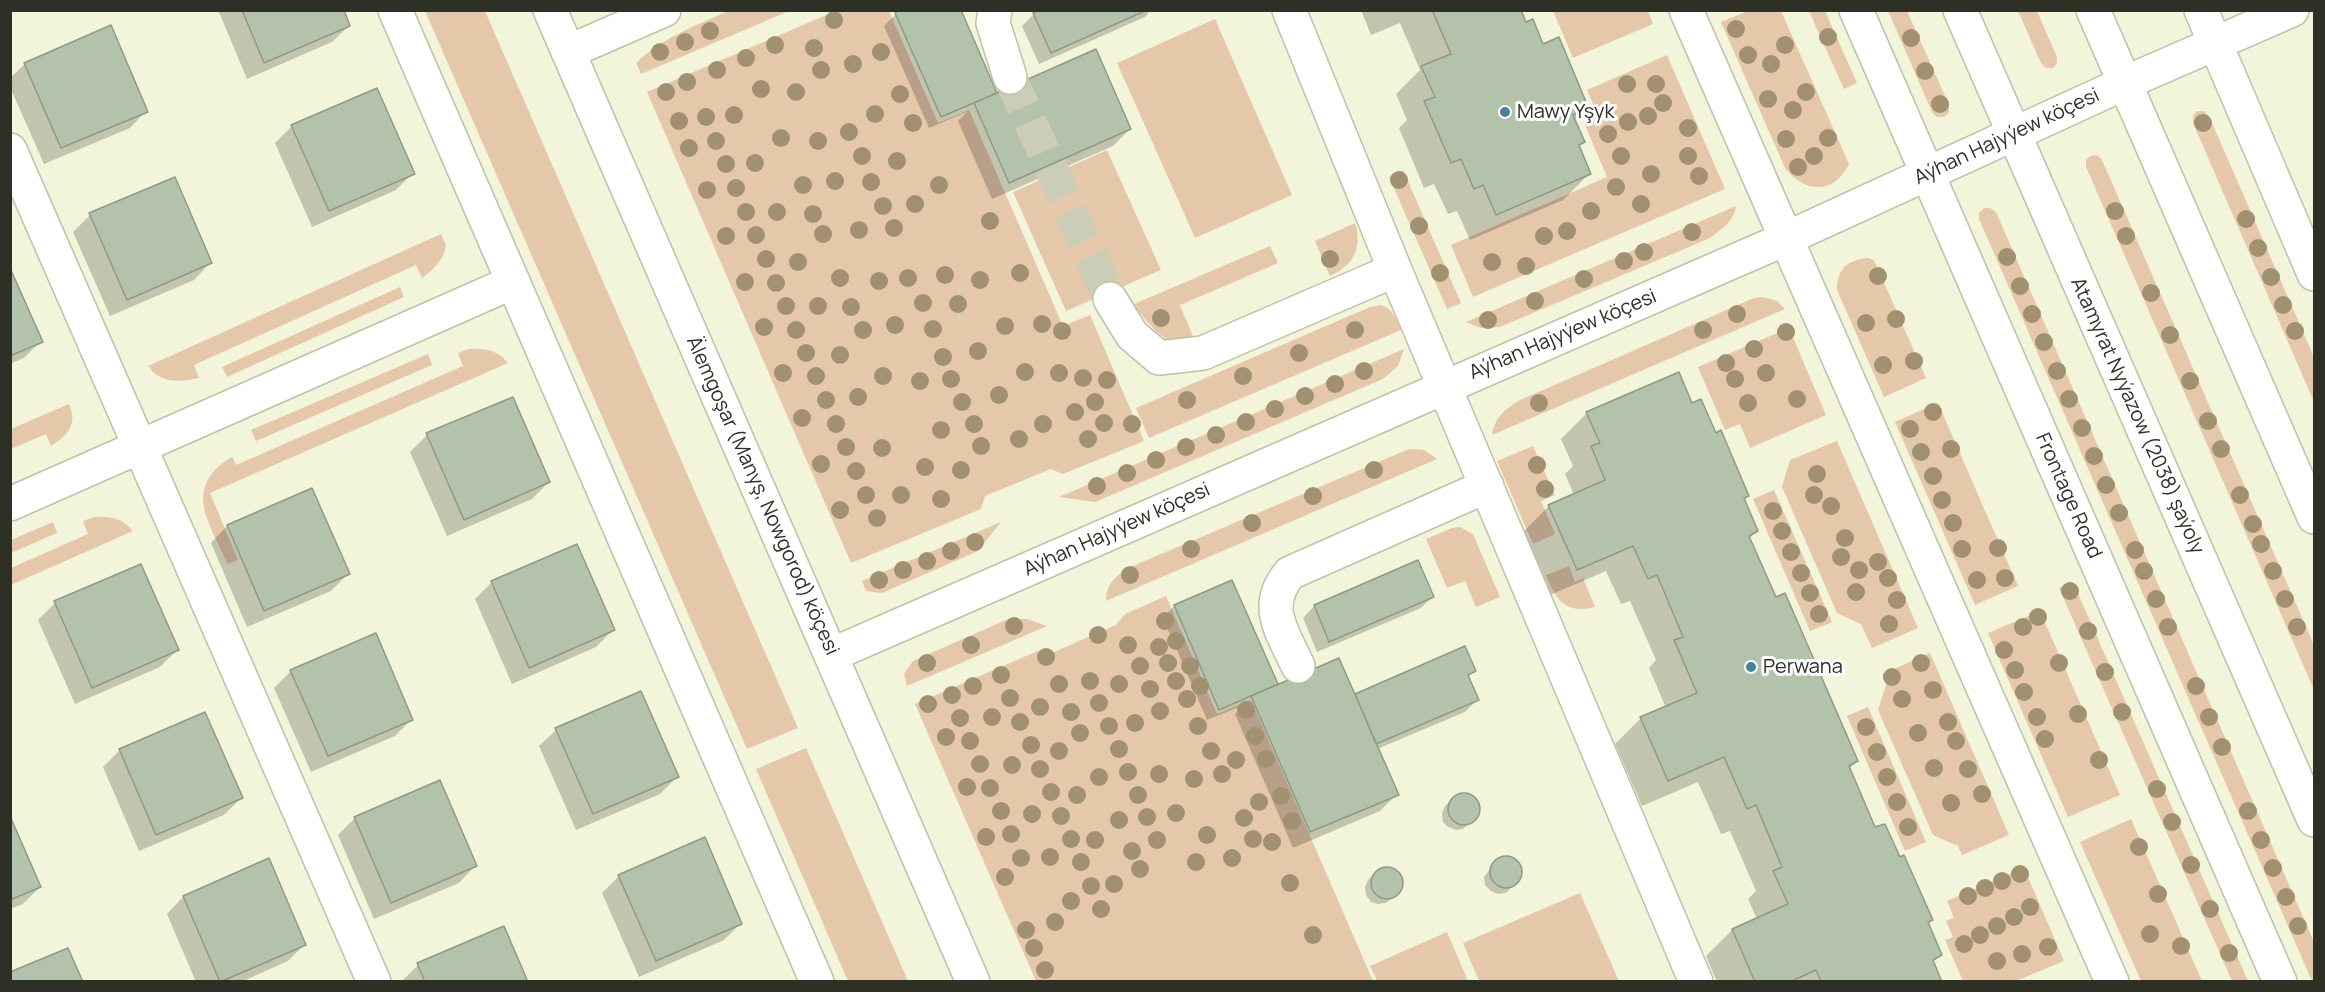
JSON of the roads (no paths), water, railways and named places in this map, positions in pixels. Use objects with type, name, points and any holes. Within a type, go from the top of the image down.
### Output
[{"type":"street","points":[[395,10],[817,981]]},
{"type":"street","name":"Älemgoşar (Manyş, Nowgorod) köçesi","points":[[550,10],[973,981]]},
{"type":"street","points":[[568,52],[664,10]]},
{"type":"street","points":[[995,10],[993,23],[1010,77]]},
{"type":"street","points":[[1289,10],[1395,270],[1696,981]]},
{"type":"street","points":[[1686,10],[2112,981]]},
{"type":"street","name":"Frontage Road","points":[[1856,10],[2280,981]]},
{"type":"street","name":"Atamyrat Nyýazow (2038) şaýoly","points":[[1960,10],[2314,820]]},
{"type":"street","points":[[2093,10],[2314,517]]},
{"type":"street","points":[[2201,10],[2314,274]]},
{"type":"street","name":"Aýhan Hajyýew köçesi","points":[[831,655],[1785,239],[2013,133],[2292,10]]},
{"type":"street","points":[[10,150],[374,981]]},
{"type":"street","points":[[1110,299],[1132,334],[1159,358],[1203,353],[1395,270]]},
{"type":"street","points":[[10,504],[513,282]]},
{"type":"street","points":[[1298,666],[1275,609],[1276,595],[1290,573],[1487,486]]},
{"type":"tunnel","points":[[1010,77],[1110,299]]},
{"type":"place","name":"Mawy Yşyk","points":[[1505,112]]},
{"type":"place","name":"Perwana","points":[[1751,667]]}]
